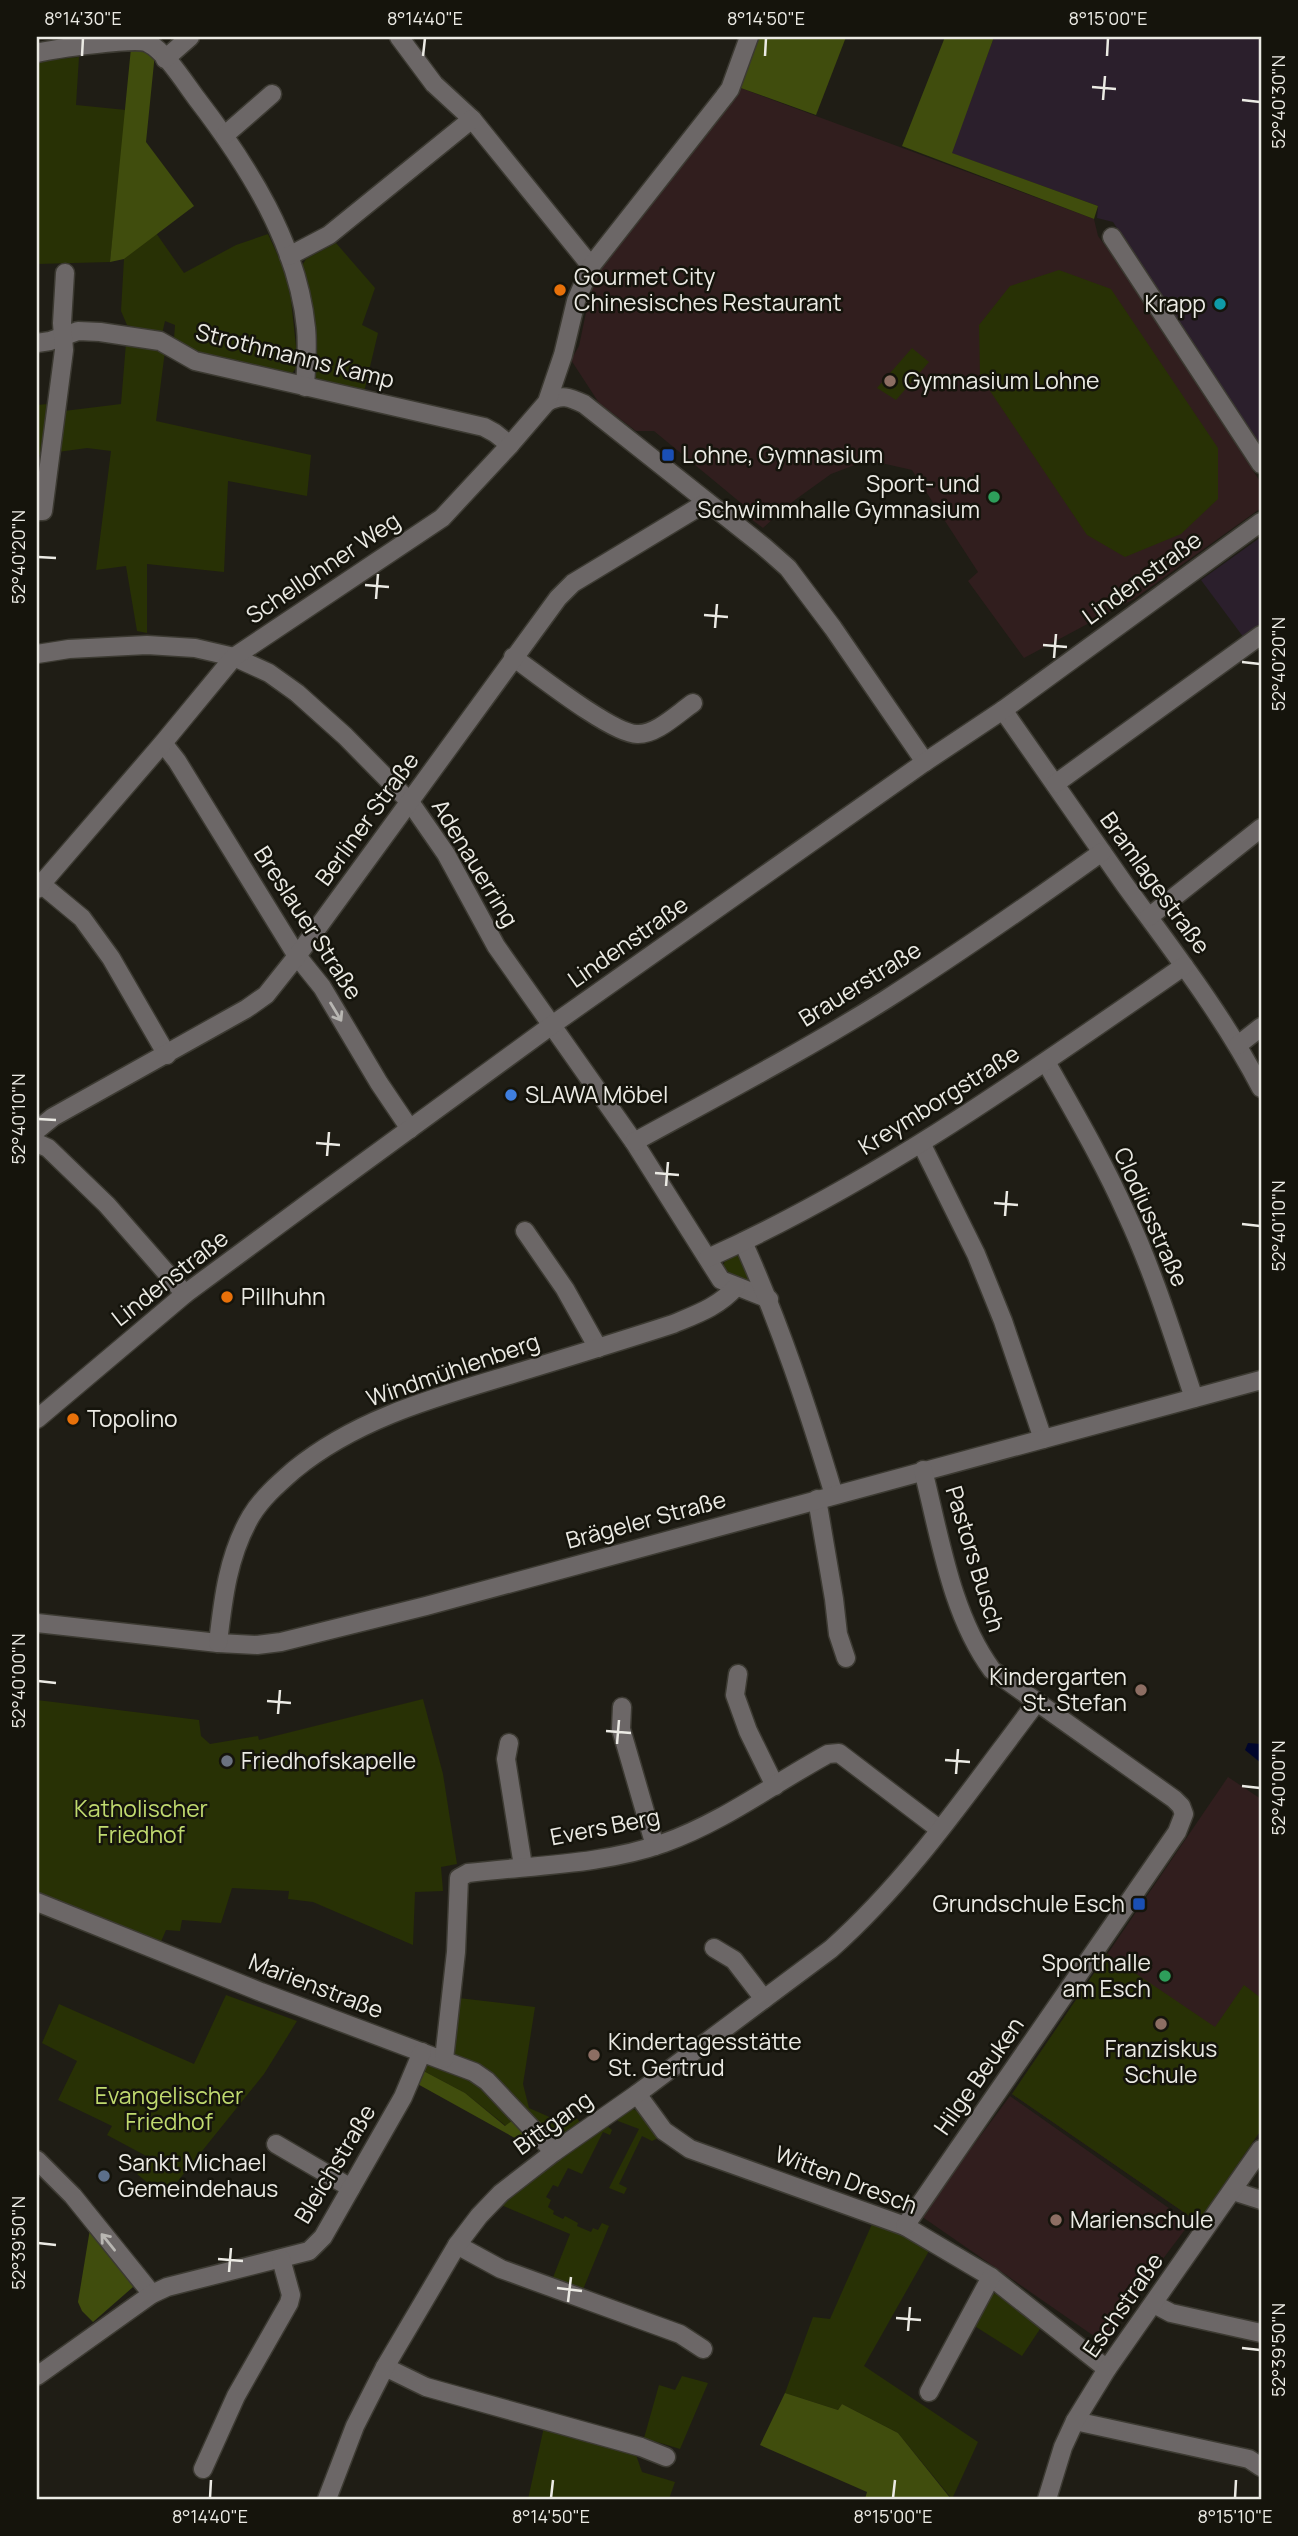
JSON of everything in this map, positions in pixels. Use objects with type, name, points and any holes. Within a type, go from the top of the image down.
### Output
[{"type":"street","points":[[165,59],[190,37]]},
{"type":"street","points":[[399,37],[434,84],[472,119],[591,266]]},
{"type":"street","name":"Schellohner Weg","points":[[39,886],[234,657],[442,518],[547,402],[563,355],[576,301],[591,266],[730,89],[749,37]]},
{"type":"street","points":[[37,53],[87,45],[145,41],[165,59],[225,135],[251,175],[289,257],[299,289],[306,328],[305,387]]},
{"type":"street","points":[[225,135],[272,94]]},
{"type":"street","points":[[289,257],[329,235],[472,119]]},
{"type":"street","points":[[1112,237],[1261,464]]},
{"type":"street","points":[[37,512],[43,511],[64,350],[62,323],[65,273]]},
{"type":"street","name":"Strothmanns Kamp","points":[[37,343],[78,331],[160,341],[195,361],[484,427],[495,432],[510,445]]},
{"type":"street","points":[[563,355],[568,378],[584,404]]},
{"type":"street","points":[[547,402],[566,396],[584,404],[788,568],[833,628],[925,762]]},
{"type":"street","name":"Berliner Straße","points":[[37,1130],[53,1117],[167,1055],[266,995],[558,598],[573,583],[707,502]]},
{"type":"street","name":"Lindenstraße","points":[[37,1419],[186,1294],[410,1129],[552,1025],[1003,710],[1261,522]]},
{"type":"street","points":[[1055,784],[1261,635]]},
{"type":"street","name":"Adenauerring","points":[[37,654],[69,649],[147,645],[195,648],[234,657],[269,673],[297,693],[345,736],[410,802],[446,854],[496,946],[634,1142],[721,1280],[736,1287]]},
{"type":"street","points":[[513,657],[615,729],[637,734],[653,730],[693,703]]},
{"type":"street","name":"Bramlagestraße","points":[[1003,710],[1211,1001],[1261,1088]]},
{"type":"street","name":"Breslauer Straße","points":[[163,743],[177,761],[297,956],[322,987],[410,1129]]},
{"type":"street","points":[[1149,917],[1261,828]]},
{"type":"street","name":"Brauerstraße","points":[[634,1142],[760,1073],[884,1000],[1024,908],[1102,852]]},
{"type":"street","points":[[39,886],[82,918],[111,958],[167,1055]]},
{"type":"street","name":"Kreymborgstraße","points":[[708,1258],[743,1242],[922,1145],[1184,966]]},
{"type":"street","points":[[1238,1045],[1261,1027]]},
{"type":"street","name":"Clodiusstraße","points":[[1046,1062],[1126,1213],[1156,1284],[1194,1398]]},
{"type":"street","points":[[37,1143],[48,1148],[107,1205],[186,1294]]},
{"type":"street","points":[[922,1145],[976,1254],[1003,1321],[1043,1439]]},
{"type":"street","points":[[525,1231],[565,1289],[598,1348]]},
{"type":"street","points":[[743,1242],[769,1299],[802,1391],[825,1497],[838,1634],[846,1658]]},
{"type":"street","points":[[736,1287],[769,1299]]},
{"type":"street","name":"Windmühlenberg","points":[[218,1643],[224,1588],[236,1546],[252,1515],[275,1486],[337,1440],[413,1405],[598,1348],[710,1309],[726,1299],[736,1287]]},
{"type":"street","name":"Brägeler Straße","points":[[37,1623],[218,1643],[257,1645],[291,1640],[1261,1380]]},
{"type":"street","name":"Pastors Busch","points":[[923,1470],[964,1624],[977,1650],[992,1670],[1174,1799],[1184,1814]]},
{"type":"street","points":[[738,1674],[735,1695],[748,1731],[775,1786]]},
{"type":"street","name":"Bittgang","points":[[327,2499],[355,2426],[385,2367],[457,2245],[501,2193],[554,2151],[637,2094],[831,1949],[856,1927],[900,1880],[1036,1703]]},
{"type":"street","points":[[622,1707],[621,1729],[655,1846]]},
{"type":"street","points":[[509,1743],[506,1759],[523,1866]]},
{"type":"street","name":"Evers Berg","points":[[444,2059],[456,1952],[459,1878],[468,1873],[599,1858],[655,1846],[714,1821],[828,1754],[839,1753],[939,1829]]},
{"type":"street","name":"Hilge Beuken","points":[[905,2226],[1177,1832],[1184,1814]]},
{"type":"street","name":"Marienstraße","points":[[37,1902],[242,1985],[474,2072],[487,2081],[554,2151]]},
{"type":"street","points":[[714,1948],[734,1960],[764,1999]]},
{"type":"street","name":"Bleichstraße","points":[[37,2376],[152,2294],[167,2287],[309,2250],[323,2237],[403,2098],[422,2052]]},
{"type":"street","name":"Witten Dresch","points":[[637,2094],[664,2132],[690,2149],[905,2226],[991,2277],[1107,2369]]},
{"type":"street","points":[[276,2144],[351,2188]]},
{"type":"street","name":"Eschstraße","points":[[1048,2499],[1063,2447],[1075,2421],[1107,2369],[1261,2149]]},
{"type":"street","points":[[37,2160],[73,2196],[152,2294]]},
{"type":"street","points":[[1233,2190],[1261,2200]]},
{"type":"street","points":[[457,2245],[501,2269],[680,2334],[703,2348]]},
{"type":"street","points":[[203,2469],[236,2396],[289,2303],[290,2295],[281,2259]]},
{"type":"street","points":[[929,2392],[991,2277]]},
{"type":"street","points":[[1154,2304],[1171,2313],[1261,2333]]},
{"type":"street","points":[[385,2367],[426,2387],[640,2447],[666,2457]]},
{"type":"street","points":[[1075,2421],[1249,2459],[1261,2467]]},
{"type":"shaded area","points":[[994,37],[1261,37],[1261,446],[1113,222],[1097,218],[1098,206],[951,153]]},
{"type":"shaded area","name":"Gymnasium Lohne","points":[[738,87],[1094,219],[1098,236],[1121,267],[1261,483],[1261,508],[1134,599],[1024,658],[968,581],[978,572],[912,470],[868,460],[831,474],[788,505],[763,528],[751,519],[747,508],[654,431],[636,431],[599,403],[571,360],[579,346],[594,274]]},
{"type":"shaded area","points":[[1261,537],[1261,626],[1244,638],[1201,580]]},
{"type":"shaded area","name":"Franziskus Schule","points":[[1228,1777],[1261,1799],[1261,2130],[1198,2222],[1012,2094]]},
{"type":"shaded area","name":"Marienschule","points":[[1010,2096],[1190,2223],[1101,2341],[921,2216]]},
{"type":"green space","points":[[756,37],[846,37],[816,115],[738,87]]},
{"type":"green space","points":[[945,37],[994,37],[952,153],[1098,206],[1094,219],[902,146]]},
{"type":"green space","points":[[131,48],[155,53],[146,142],[194,206],[124,259],[110,262]]},
{"type":"green space","points":[[79,57],[76,105],[126,110],[110,262],[37,264],[37,61]]},
{"type":"green space","points":[[156,233],[184,273],[236,245],[268,234],[285,271],[291,300],[298,365],[291,375],[201,354],[174,339],[175,325],[165,321],[162,334],[127,325],[121,311],[124,259]]},
{"type":"green space","points":[[336,243],[375,288],[362,325],[378,333],[364,392],[320,383],[312,374],[300,269],[306,259]]},
{"type":"green space","points":[[1059,270],[1111,289],[1218,448],[1218,499],[1181,534],[1125,557],[1087,535],[980,376],[979,325],[1010,286]]},
{"type":"green space","points":[[126,343],[148,345],[165,351],[156,421],[311,455],[307,496],[228,481],[224,572],[147,564],[147,633],[137,631],[126,566],[96,570],[111,451],[87,448],[58,452],[64,411],[121,404]]},
{"type":"green space","points":[[912,348],[929,362],[896,400],[877,388]]},
{"type":"green space","points":[[48,404],[40,455],[37,455],[37,405]]},
{"type":"green space","points":[[742,1251],[753,1282],[740,1282],[722,1270],[729,1257]]},
{"type":"green space","name":"Katholischer Friedhof","points":[[423,1699],[443,1774],[457,1864],[441,1867],[443,1891],[415,1892],[413,1945],[313,1902],[288,1899],[289,1891],[232,1888],[221,1923],[182,1920],[180,1931],[166,1930],[160,1944],[37,1894],[37,1700],[199,1720],[201,1736],[210,1744],[258,1736],[259,1740]]},
{"type":"green space","name":"Franziskus Schule","points":[[1107,1954],[1215,2027],[1244,1985],[1261,1998],[1261,2130],[1198,2222],[1012,2094]]},
{"type":"green space","name":"Evangelischer Friedhof","points":[[226,1995],[297,2021],[264,2074],[165,2197],[137,2174],[150,2158],[107,2135],[112,2126],[58,2100],[77,2061],[42,2043],[59,2004],[194,2064]]},
{"type":"green space","points":[[450,1997],[535,2007],[523,2084],[529,2108],[563,2123],[576,2117],[585,2129],[554,2152],[506,2126],[465,2093],[416,2067],[422,2052],[443,2059]]},
{"type":"green space","points":[[416,2067],[465,2093],[505,2126],[520,2115],[554,2152],[531,2147],[414,2082]]},
{"type":"green space","points":[[631,2108],[639,2112],[658,2138],[652,2141],[642,2136],[619,2184],[627,2188],[624,2194],[609,2188],[639,2129],[618,2121],[617,2117]]},
{"type":"green space","points":[[606,2125],[612,2130],[610,2135],[603,2132],[582,2174],[568,2168],[558,2187],[553,2185],[546,2197],[551,2200],[548,2207],[554,2211],[553,2214],[563,2219],[565,2216],[578,2223],[577,2226],[591,2232],[593,2228],[598,2230],[602,2223],[609,2226],[582,2292],[552,2280],[570,2234],[501,2205]]},
{"type":"green space","points":[[876,2215],[934,2242],[864,2366],[978,2442],[952,2499],[898,2433],[842,2404],[838,2410],[785,2393],[813,2317],[830,2319]]},
{"type":"green space","points":[[90,2229],[132,2282],[133,2287],[93,2322],[82,2311],[78,2302]]},
{"type":"green space","points":[[1002,2293],[1042,2326],[1022,2356],[973,2325],[992,2294]]},
{"type":"green space","points":[[682,2376],[708,2383],[680,2449],[644,2438],[659,2385],[675,2390]]},
{"type":"green space","points":[[785,2393],[838,2410],[842,2404],[898,2433],[951,2499],[865,2499],[867,2492],[760,2445]]},
{"type":"green space","points":[[544,2427],[635,2452],[642,2472],[675,2482],[669,2499],[528,2499]]},
{"type":"water","points":[[1248,1743],[1261,1744],[1261,1763],[1245,1750]]},
{"type":"place","name":"Gourmet City Chinesisches Restaurant","points":[[560,290]]},
{"type":"place","name":"Krapp","points":[[1220,304]]},
{"type":"place","name":"Gymnasium Lohne","points":[[890,381]]},
{"type":"place","name":"Lohne, Gymnasium","points":[[668,455]]},
{"type":"place","name":"Sport- und Schwimmhalle Gymnasium","points":[[994,497]]},
{"type":"place","name":"SLAWA Möbel","points":[[511,1095]]},
{"type":"place","name":"Pillhuhn","points":[[227,1297]]},
{"type":"place","name":"Topolino","points":[[73,1419]]},
{"type":"place","name":"Kindergarten St. Stefan","points":[[1141,1690]]},
{"type":"place","name":"Friedhofskapelle","points":[[227,1761]]},
{"type":"place","name":"Grundschule Esch","points":[[1139,1904]]},
{"type":"place","name":"Sporthalle am Esch","points":[[1165,1976]]},
{"type":"place","name":"Franziskus Schule","points":[[1161,2024]]},
{"type":"place","name":"Kindertagesstätte St. Gertrud","points":[[594,2055]]},
{"type":"place","name":"Sankt Michael Gemeindehaus","points":[[104,2176]]},
{"type":"place","name":"Marienschule","points":[[1056,2220]]}]
